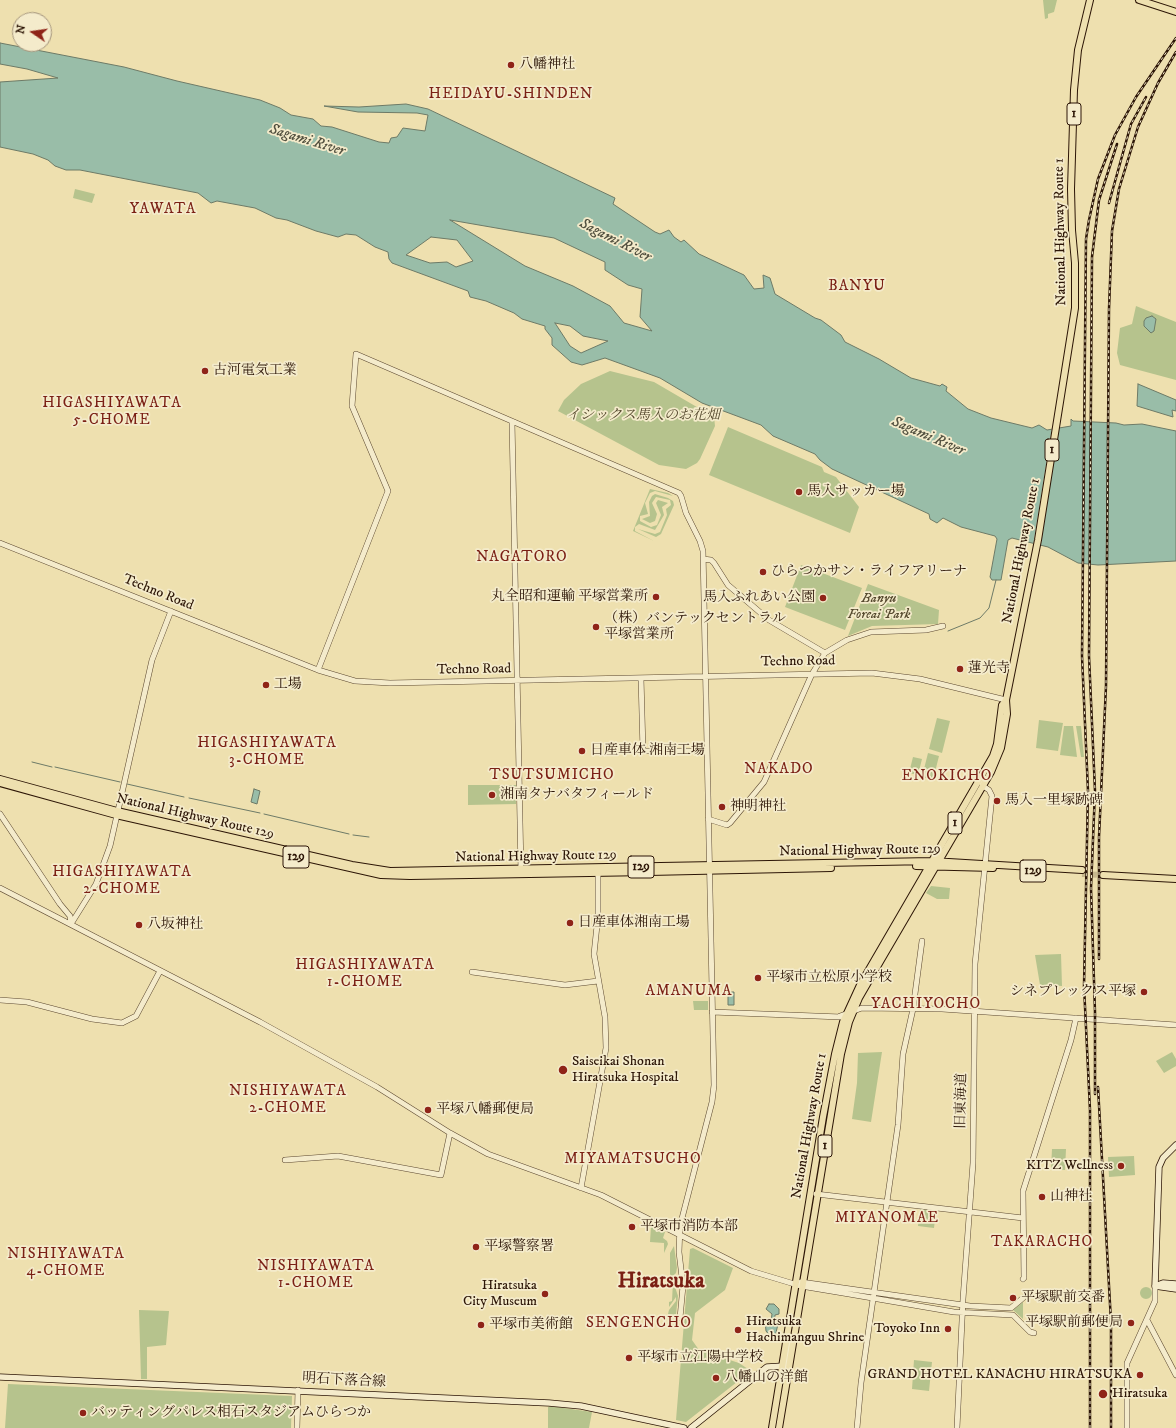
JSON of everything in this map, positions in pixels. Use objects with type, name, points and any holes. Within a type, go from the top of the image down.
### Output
[{"type":"main road","name":"National Highway Route 1","points":[[934,864],[998,759],[1001,748],[1007,714],[1006,700],[1038,540],[1075,308],[1075,262],[1071,202],[1074,90],[1078,50],[1090,0]]},
{"type":"main road","points":[[1139,0],[1176,12]]},
{"type":"main road","name":"National Highway Route 1","points":[[778,1428],[787,1378],[835,1054],[845,1018],[854,1008],[993,756],[997,744],[1002,705],[1006,700]]},
{"type":"main road","name":"National Highway Route 129","points":[[0,779],[117,813]]},
{"type":"main road","name":"National Highway Route 129","points":[[0,783],[117,813],[368,873],[400,876],[598,870],[934,864],[1082,872]]},
{"type":"main road","points":[[1176,876],[1103,874],[1176,879]]},
{"type":"main road","points":[[1155,1286],[1160,1167],[1163,1158],[1176,1145]]},
{"type":"main road","points":[[1155,1286],[1163,1283],[1176,1284]]},
{"type":"main road","name":"National Highway Route 1","points":[[772,1428],[794,1292],[800,1284]]},
{"type":"main road","points":[[1155,1286],[1176,1289]]},
{"type":"main road","points":[[691,1428],[764,1369],[773,1366],[783,1366],[786,1364],[793,1337]]},
{"type":"main road","name":"明石下落合線","points":[[0,1377],[560,1403],[581,1406],[684,1428]]},
{"type":"main road","points":[[778,1394],[783,1381],[787,1378]]},
{"type":"street","points":[[318,670],[388,491],[352,406],[356,354],[679,494],[686,513],[700,541],[703,560],[714,1085],[712,1102],[679,1234],[683,1286],[680,1318]]},
{"type":"street","points":[[512,422],[521,872]]},
{"type":"street","name":"Techno Road","points":[[0,543],[318,670],[343,678],[372,683],[887,673],[920,679],[1006,700]]},
{"type":"street","points":[[703,560],[711,560],[728,585],[777,625],[825,653]]},
{"type":"street","points":[[71,924],[96,884],[110,846],[152,660],[171,611]]},
{"type":"street","points":[[708,819],[727,824],[730,823],[764,782],[812,674],[825,653],[847,640],[871,632],[926,630],[943,626]]},
{"type":"street","points":[[641,678],[643,751],[707,751]]},
{"type":"street","name":"旧東海道","points":[[957,1428],[963,1306],[973,1163],[975,964],[992,796],[989,790],[982,786],[980,779]]},
{"type":"street","points":[[0,814],[60,904],[70,916],[71,924]]},
{"type":"street","points":[[581,1188],[606,1048],[606,1026],[594,948],[598,916],[598,870]]},
{"type":"street","points":[[0,888],[253,1018],[377,1087],[450,1133],[504,1161],[601,1195],[751,1271],[800,1284],[963,1306],[1011,1308],[1023,1298]]},
{"type":"street","points":[[857,1428],[860,1383],[898,1125],[903,1054],[913,1009],[922,941]]},
{"type":"street","points":[[0,1000],[27,1002],[92,1019],[122,1023],[136,1016],[160,971]]},
{"type":"street","points":[[472,972],[565,985],[598,981]]},
{"type":"street","points":[[854,1008],[975,1010],[1176,1025]]},
{"type":"street","points":[[712,1012],[845,1018]]},
{"type":"street","points":[[1023,1278],[1024,1188],[1071,1040],[1076,1018]]},
{"type":"street","points":[[285,1160],[338,1156],[441,1175],[450,1133]]},
{"type":"street","points":[[814,1194],[1023,1218]]},
{"type":"street","points":[[789,1282],[793,1286],[794,1292]]},
{"type":"street","points":[[1127,1428],[1127,1363],[1155,1301],[1155,1286]]},
{"type":"street","points":[[874,1295],[963,1313],[1013,1315],[1030,1332],[1034,1333]]},
{"type":"street","points":[[1147,1320],[1176,1375]]},
{"type":"street","points":[[297,1428],[298,1390]]},
{"type":"green space","points":[[1043,0],[1057,0],[1054,12],[1048,14],[1048,18],[1045,19]]},
{"type":"green space","points":[[75,189],[95,194],[92,203],[73,198]]},
{"type":"green space","points":[[1136,306],[1176,322],[1176,380],[1120,365],[1117,353],[1120,328],[1132,324]]},
{"type":"green space","name":"イシックス馬入のお花畑","points":[[610,371],[654,382],[714,417],[715,426],[697,463],[686,469],[659,465],[558,411],[564,400],[581,384]]},
{"type":"green space","name":"馬入サッカー場","points":[[728,427],[822,467],[824,472],[836,477],[859,507],[850,533],[709,475]]},
{"type":"green space","points":[[650,489],[668,493],[673,496],[655,491],[650,493],[645,503],[648,514],[640,516],[640,521],[651,527],[657,525],[661,515],[656,503],[658,500],[668,503],[662,507],[664,515],[655,530],[639,524],[635,527],[635,531],[654,541],[633,531]]},
{"type":"green space","points":[[655,494],[668,498],[673,501],[674,505],[661,534],[656,537],[638,529],[655,534],[660,532],[667,515],[666,509],[671,505],[670,500],[656,497],[652,503],[657,514],[655,521],[650,523],[642,519],[650,516],[649,502]]},
{"type":"green space","name":"馬入ふれあい公園","points":[[801,565],[862,588],[845,630],[785,607]]},
{"type":"green space","name":"Banyu Foreai Park","points":[[868,584],[939,610],[938,624],[872,626],[848,636]]},
{"type":"green space","points":[[937,718],[950,721],[942,753],[929,749]]},
{"type":"green space","points":[[1039,720],[1063,723],[1058,751],[1036,748]]},
{"type":"green space","points":[[1064,726],[1073,726],[1077,757],[1060,755]]},
{"type":"green space","points":[[1076,726],[1081,726],[1084,757],[1081,757]]},
{"type":"green space","points":[[928,753],[939,756],[933,780],[922,777]]},
{"type":"green space","points":[[913,757],[922,759],[918,775],[909,773]]},
{"type":"green space","name":"湘南タナバタフィールド","points":[[468,785],[516,785],[516,804],[468,805]]},
{"type":"green space","points":[[931,886],[950,888],[949,899],[937,899],[926,893]]},
{"type":"green space","points":[[1061,954],[1062,986],[1040,985],[1035,955]]},
{"type":"green space","points":[[693,1001],[708,1001],[708,1010],[694,1010]]},
{"type":"green space","points":[[882,1052],[871,1122],[852,1119],[857,1083],[858,1053]]},
{"type":"green space","points":[[1172,1052],[1176,1059],[1176,1066],[1164,1073],[1156,1061]]},
{"type":"green space","points":[[1052,1149],[1066,1149],[1065,1170],[1051,1169]]},
{"type":"green space","name":"KITZ Wellness","points":[[1134,1156],[1135,1175],[1109,1177],[1108,1157]]},
{"type":"green space","points":[[920,1209],[936,1211],[934,1228],[918,1226]]},
{"type":"green space","points":[[651,1226],[665,1232],[663,1238],[668,1244],[664,1253],[664,1243],[650,1242]]},
{"type":"green space","points":[[674,1246],[677,1268],[676,1273],[673,1276],[670,1276],[670,1253]]},
{"type":"green space","points":[[693,1248],[733,1268],[725,1290],[695,1313],[692,1340],[699,1350],[739,1363],[751,1371],[686,1422],[676,1420],[690,1249]]},
{"type":"green space","points":[[673,1281],[678,1296],[676,1314],[674,1315],[668,1314],[669,1310],[676,1301],[676,1297],[669,1307],[669,1302],[672,1301]]},
{"type":"green space","points":[[1144,1287],[1148,1287],[1152,1293],[1148,1299],[1144,1299],[1140,1295],[1140,1291]]},
{"type":"green space","points":[[1023,1302],[1023,1319],[1013,1310]]},
{"type":"green space","points":[[139,1310],[169,1311],[166,1345],[147,1347],[147,1379],[141,1379]]},
{"type":"green space","points":[[914,1360],[932,1362],[929,1391],[912,1389]]},
{"type":"green space","points":[[8,1384],[292,1396],[291,1428],[5,1428]]},
{"type":"green space","points":[[550,1406],[592,1412],[589,1428],[548,1428],[548,1407]]},
{"type":"water","name":"Sagami River","points":[[0,43],[12,45],[12,52],[46,52],[124,67],[260,100],[280,108],[291,115],[313,119],[321,126],[332,127],[379,142],[389,143],[391,138],[397,137],[403,128],[425,131],[428,115],[417,113],[358,112],[324,106],[359,107],[406,104],[428,109],[615,198],[613,204],[655,232],[660,234],[669,230],[674,237],[681,242],[684,240],[699,254],[744,275],[754,289],[764,288],[763,275],[770,278],[775,294],[815,318],[821,320],[841,335],[845,342],[879,359],[911,378],[940,386],[942,384],[947,387],[946,391],[968,409],[991,418],[1032,428],[1039,425],[1047,430],[1071,426],[1071,419],[1073,421],[1116,423],[1124,425],[1142,424],[1176,431],[1176,561],[1098,565],[1078,563],[1048,547],[1012,538],[1008,540],[1001,580],[992,580],[990,577],[997,539],[995,536],[961,527],[943,518],[937,523],[930,519],[929,514],[832,469],[815,454],[773,436],[761,425],[702,403],[660,378],[605,358],[582,365],[571,362],[552,345],[552,338],[545,329],[545,326],[522,319],[514,313],[486,301],[470,297],[468,291],[392,263],[389,259],[388,252],[375,247],[356,235],[346,234],[338,237],[316,231],[287,220],[276,218],[255,208],[217,201],[211,203],[198,193],[80,170],[66,170],[33,154],[0,147],[0,82],[58,78],[27,69],[0,64]],"holes":[[[450,220],[554,238],[605,262],[605,270],[628,285],[642,289],[640,317],[652,331],[624,323],[610,306],[573,286],[525,266]],[[431,237],[457,240],[473,261],[456,267],[447,262],[430,263],[406,255]],[[555,323],[570,326],[583,336],[608,341],[581,353],[570,346]]]},
{"type":"water","points":[[1152,316],[1156,319],[1154,331],[1151,333],[1144,326],[1144,321],[1146,318]]},
{"type":"water","points":[[1138,384],[1176,400],[1176,411],[1172,410],[1173,417],[1137,406]]},
{"type":"water","points":[[254,789],[260,791],[257,804],[251,802]]},
{"type":"water","points":[[728,992],[734,992],[734,1005],[728,1005]]},
{"type":"water","points":[[769,1304],[774,1304],[779,1309],[779,1314],[775,1315],[774,1323],[778,1324],[775,1337],[770,1336],[766,1331],[765,1321],[771,1321],[772,1314],[766,1309]]},
{"type":"pier","points":[[1059,427],[1041,544],[1040,547],[1033,546],[1052,428]]},
{"type":"waterway","points":[[948,631],[980,618],[989,608],[996,580]]},
{"type":"waterway","points":[[32,762],[52,767]]},
{"type":"waterway","points":[[55,767],[120,782]]},
{"type":"waterway","points":[[127,784],[184,797]]},
{"type":"waterway","points":[[189,798],[260,813]]},
{"type":"waterway","points":[[264,814],[349,834]]},
{"type":"waterway","points":[[353,835],[369,837]]},
{"type":"tunnel","points":[[1082,874],[1103,875]]},
{"type":"railway","points":[[1090,1428],[1090,1110],[1084,986],[1088,791],[1082,656],[1086,239],[1098,179],[1115,135],[1136,97],[1176,38]]},
{"type":"railway","points":[[1099,959],[1099,837],[1106,686],[1109,309],[1112,231],[1119,189],[1138,127],[1158,83],[1176,52]]},
{"type":"railway","points":[[1109,203],[1131,124],[1146,97]]},
{"type":"railway","points":[[1095,1094],[1095,1012],[1091,888],[1095,791],[1089,656],[1092,257],[1099,200],[1117,144]]},
{"type":"railway","points":[[1098,1087],[1111,1322],[1111,1428]]},
{"type":"place","name":"八幡神社","points":[[511,65]]},
{"type":"place","name":"古河電気工業","points":[[205,371]]},
{"type":"place","name":"馬入サッカー場","points":[[799,492]]},
{"type":"place","name":"ひらつかサン・ライフアリーナ","points":[[763,572]]},
{"type":"place","name":"丸全昭和運輸 平塚営業所","points":[[656,597]]},
{"type":"place","name":"馬入ふれあい公園","points":[[823,598]]},
{"type":"place","name":"（株）バンテックセントラル 平塚営業所","points":[[596,627]]},
{"type":"place","name":"蓮光寺","points":[[960,669]]},
{"type":"place","name":"工場","points":[[266,685]]},
{"type":"place","name":"日産車体 湘南工場","points":[[582,751]]},
{"type":"place","name":"湘南タナバタフィールド","points":[[492,795]]},
{"type":"place","name":"馬入一里塚跡碑","points":[[997,801]]},
{"type":"place","name":"神明神社","points":[[722,807]]},
{"type":"place","name":"日産車体湘南工場","points":[[570,923]]},
{"type":"place","name":"八坂神社","points":[[139,925]]},
{"type":"place","name":"平塚市立松原小学校","points":[[758,978]]},
{"type":"place","name":"シネプレックス平塚","points":[[1144,992]]},
{"type":"place","name":"Saiseikai Shonan Hiratsuka Hospital","points":[[563,1070]]},
{"type":"place","name":"平塚八幡郵便局","points":[[428,1110]]},
{"type":"place","name":"KITZ Wellness","points":[[1121,1166]]},
{"type":"place","name":"山神社","points":[[1042,1197]]},
{"type":"place","name":"平塚市消防本部","points":[[632,1227]]},
{"type":"place","name":"平塚警察署","points":[[476,1247]]},
{"type":"place","name":"Hiratsuka City Museum","points":[[545,1294]]},
{"type":"place","name":"平塚駅前交番","points":[[1013,1298]]},
{"type":"place","name":"平塚駅前郵便局","points":[[1131,1323]]},
{"type":"place","name":"平塚市美術館","points":[[481,1325]]},
{"type":"place","name":"Toyoko Inn","points":[[948,1329]]},
{"type":"place","name":"Hiratsuka Hachimanguu Shrine","points":[[738,1330]]},
{"type":"place","name":"平塚市立江陽中学校","points":[[629,1358]]},
{"type":"place","name":"GRAND HOTEL KANACHU HIRATSUKA","points":[[1140,1375]]},
{"type":"place","name":"八幡山の洋館","points":[[716,1378]]},
{"type":"place","name":"Hiratsuka","points":[[1103,1394]]},
{"type":"place","name":"バッティングパレス相石スタジアムひらつか","points":[[83,1413]]},
{"type":"district","name":"HEIDAYU-SHINDEN","points":[[511,95]]},
{"type":"district","name":"YAWATA","points":[[163,210]]},
{"type":"district","name":"BANYU","points":[[857,287]]},
{"type":"district","name":"HIGASHIYAWATA 5-CHOME","points":[[112,412]]},
{"type":"district","name":"NAGATORO","points":[[522,558]]},
{"type":"district","name":"HIGASHIYAWATA 3-CHOME","points":[[267,752]]},
{"type":"district","name":"NAKADO","points":[[779,770]]},
{"type":"district","name":"TSUTSUMICHO","points":[[552,776]]},
{"type":"district","name":"ENOKICHO","points":[[947,777]]},
{"type":"district","name":"HIGASHIYAWATA 2-CHOME","points":[[122,882]]},
{"type":"district","name":"HIGASHIYAWATA 1-CHOME","points":[[365,974]]},
{"type":"district","name":"AMANUMA","points":[[689,992]]},
{"type":"district","name":"YACHIYOCHO","points":[[926,1005]]},
{"type":"district","name":"NISHIYAWATA 2-CHOME","points":[[288,1100]]},
{"type":"district","name":"MIYAMATSUCHO","points":[[633,1160]]},
{"type":"district","name":"MIYANOMAE","points":[[887,1219]]},
{"type":"district","name":"TAKARACHO","points":[[1042,1243]]},
{"type":"district","name":"NISHIYAWATA 4-CHOME","points":[[66,1264]]},
{"type":"district","name":"NISHIYAWATA 1-CHOME","points":[[316,1276]]},
{"type":"district","name":"Hiratsuka","points":[[661,1282]]},
{"type":"district","name":"SENGENCHO","points":[[639,1324]]}]
